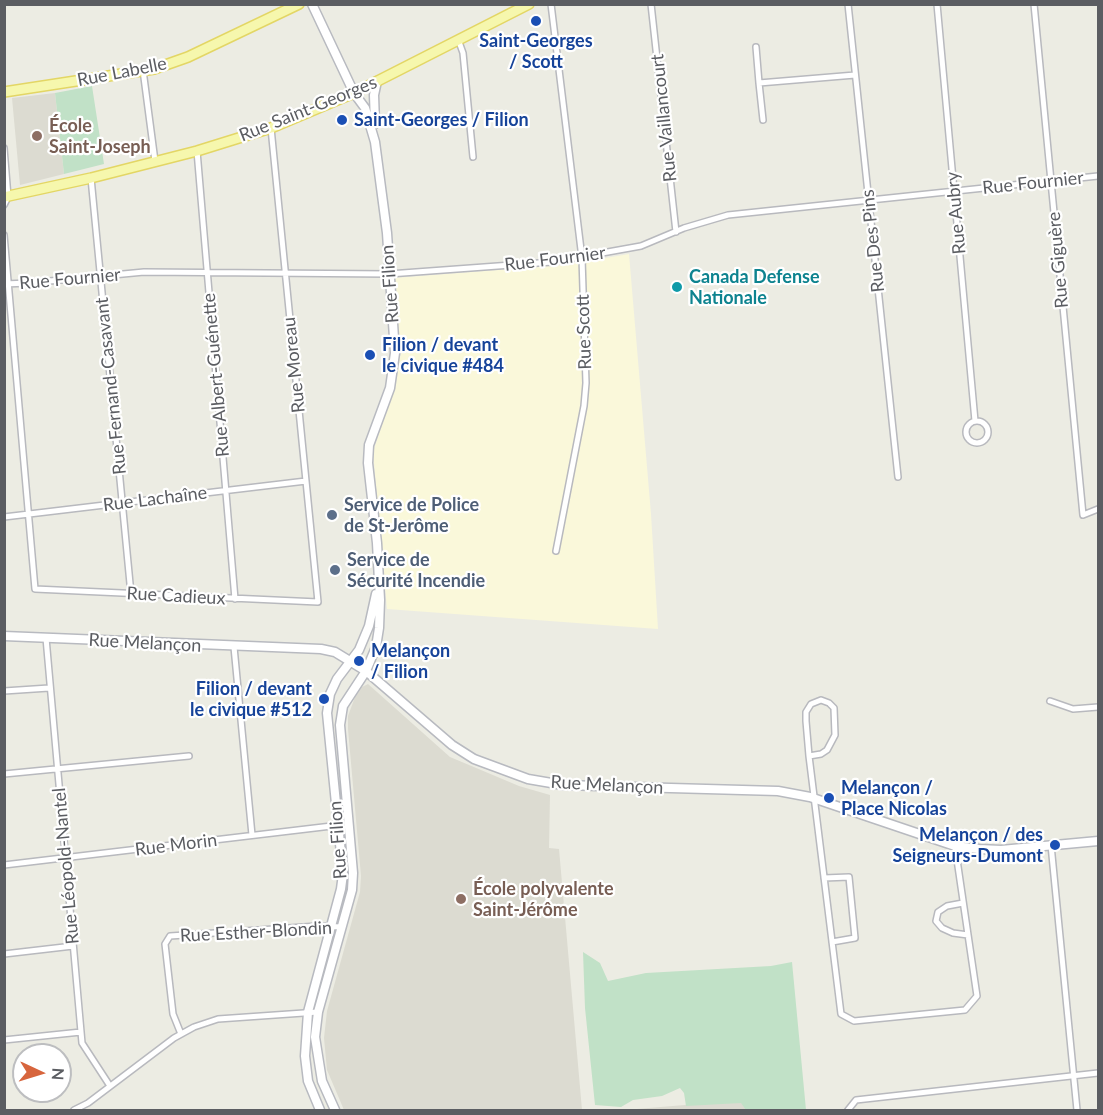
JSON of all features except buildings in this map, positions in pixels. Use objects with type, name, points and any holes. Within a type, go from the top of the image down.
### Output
[{"type":"main road","name":"Rue Labelle","points":[[4,92],[142,70],[188,57],[299,4]]},
{"type":"main road","name":"Rue Saint-Georges","points":[[6,199],[196,151],[271,128],[354,93],[529,4]]},
{"type":"street","name":"Rue Filion","points":[[312,4],[354,93],[369,116],[375,142],[387,233],[394,336],[390,388],[369,445],[368,463],[377,543],[380,628],[376,647],[366,671],[343,706],[340,725],[353,873],[352,890],[318,1012],[315,1037],[322,1081],[335,1110]]},
{"type":"street","name":"Rue Scott","points":[[551,4],[582,258],[586,383],[584,406],[556,551]]},
{"type":"street","name":"Rue Vaillancourt","points":[[651,4],[676,232]]},
{"type":"street","name":"Rue Des Pins","points":[[848,4],[898,477]]},
{"type":"street","name":"Rue Aubry","points":[[937,4],[975,420]]},
{"type":"street","name":"Rue Giguère","points":[[1034,4],[1083,515],[1098,509]]},
{"type":"street","points":[[458,39],[463,53],[473,158]]},
{"type":"street","points":[[756,47],[763,120]]},
{"type":"street","points":[[142,70],[155,161]]},
{"type":"street","points":[[759,83],[855,75]]},
{"type":"street","points":[[375,142],[374,95],[377,81]]},
{"type":"street","name":"Rue Moreau","points":[[271,128],[318,602]]},
{"type":"street","points":[[4,148],[6,199]]},
{"type":"street","name":"Rue Albert-Guénette","points":[[196,151],[235,599]]},
{"type":"street","name":"Rue Fournier","points":[[6,284],[144,272],[389,274],[552,262],[641,246],[728,215],[1098,176]]},
{"type":"street","name":"Rue Fernand-Casavant","points":[[91,178],[131,594]]},
{"type":"street","points":[[4,235],[6,284],[29,514]]},
{"type":"street","name":"Rue Aubry","points":[[975,420],[983,422],[988,428],[988,436],[980,443],[972,443],[966,434],[967,427],[975,420]]},
{"type":"street","name":"Rue Lachaîne","points":[[4,517],[306,481]]},
{"type":"street","name":"Rue Cadieux","points":[[29,514],[35,589],[318,602]]},
{"type":"street","name":"Rue Filion","points":[[320,1110],[309,1083],[305,1056],[308,1012],[343,874],[327,713],[330,694],[337,679],[359,650],[369,626],[375,604],[378,575]]},
{"type":"street","name":"Rue Melançon","points":[[4,636],[321,649],[335,652],[366,671],[452,745],[474,759],[528,779],[563,785],[778,791],[815,799],[955,846],[1001,850],[1098,841]]},
{"type":"street","name":"Rue Léopold-Nantel","points":[[46,638],[82,1043],[110,1086]]},
{"type":"street","points":[[234,647],[252,835]]},
{"type":"street","points":[[4,691],[49,688]]},
{"type":"street","points":[[809,756],[827,750],[835,735],[834,708],[821,700],[811,704],[806,712],[809,756],[841,1014],[854,1021],[965,1010],[977,996],[955,846]]},
{"type":"street","points":[[1050,701],[1073,709],[1098,707]]},
{"type":"street","points":[[4,774],[189,756]]},
{"type":"street","name":"Rue Morin","points":[[4,866],[348,824]]},
{"type":"street","points":[[1051,845],[1077,1110]]},
{"type":"street","points":[[824,878],[849,877],[855,938],[832,942]]},
{"type":"street","points":[[963,903],[947,906],[938,912],[936,921],[942,928],[953,933],[968,935]]},
{"type":"street","name":"Rue Esther-Blondin","points":[[181,1034],[172,1014],[165,944],[170,936],[342,927]]},
{"type":"street","points":[[4,954],[73,946]]},
{"type":"street","points":[[74,1110],[194,1027],[218,1019],[318,1012]]},
{"type":"street","points":[[4,1040],[81,1032]]},
{"type":"street","points":[[848,1110],[856,1100],[1098,1073]]},
{"type":"street","points":[[309,1083],[322,1081]]},
{"type":"shaded area","name":"École Saint-Joseph","points":[[55,93],[64,174],[20,185],[12,98]]},
{"type":"shaded area","points":[[629,254],[651,514],[658,629],[387,609],[373,452],[390,401],[401,353],[394,278],[564,265]]},
{"type":"shaded area","name":"École polyvalente Saint-Jérôme","points":[[368,684],[450,757],[519,786],[550,795],[549,848],[559,849],[582,1110],[344,1110],[327,1070],[324,1038],[327,1011],[360,892],[361,876],[348,716],[355,697],[362,687]]},
{"type":"shaded area","points":[[744,1100],[749,1110],[625,1110]]},
{"type":"green space","points":[[92,86],[104,164],[64,174],[55,93]]},
{"type":"green space","points":[[583,952],[600,963],[608,981],[646,973],[771,966],[792,962],[806,1110],[746,1110],[741,1103],[686,1106],[684,1093],[680,1088],[662,1096],[633,1100],[621,1107],[595,1105],[585,1008]]},
{"type":"place","name":"Saint-Georges / Scott","points":[[536,21]]},
{"type":"place","name":"Saint-Georges / Filion","points":[[342,120]]},
{"type":"place","name":"École Saint-Joseph","points":[[37,136]]},
{"type":"place","name":"Canada Defense Nationale","points":[[677,287]]},
{"type":"place","name":"Filion / devant le civique #484","points":[[370,355]]},
{"type":"place","name":"Service de Police de St-Jerôme","points":[[332,515]]},
{"type":"place","name":"Service de Sécurité Incendie","points":[[335,570]]},
{"type":"place","name":"Melançon / Filion","points":[[359,661]]},
{"type":"place","name":"Filion / devant le civique #512","points":[[324,699]]},
{"type":"place","name":"Melançon / Place Nicolas","points":[[829,798]]},
{"type":"place","name":"Melançon / des Seigneurs-Dumont","points":[[1055,845]]},
{"type":"place","name":"École polyvalente Saint-Jérôme","points":[[461,899]]}]
